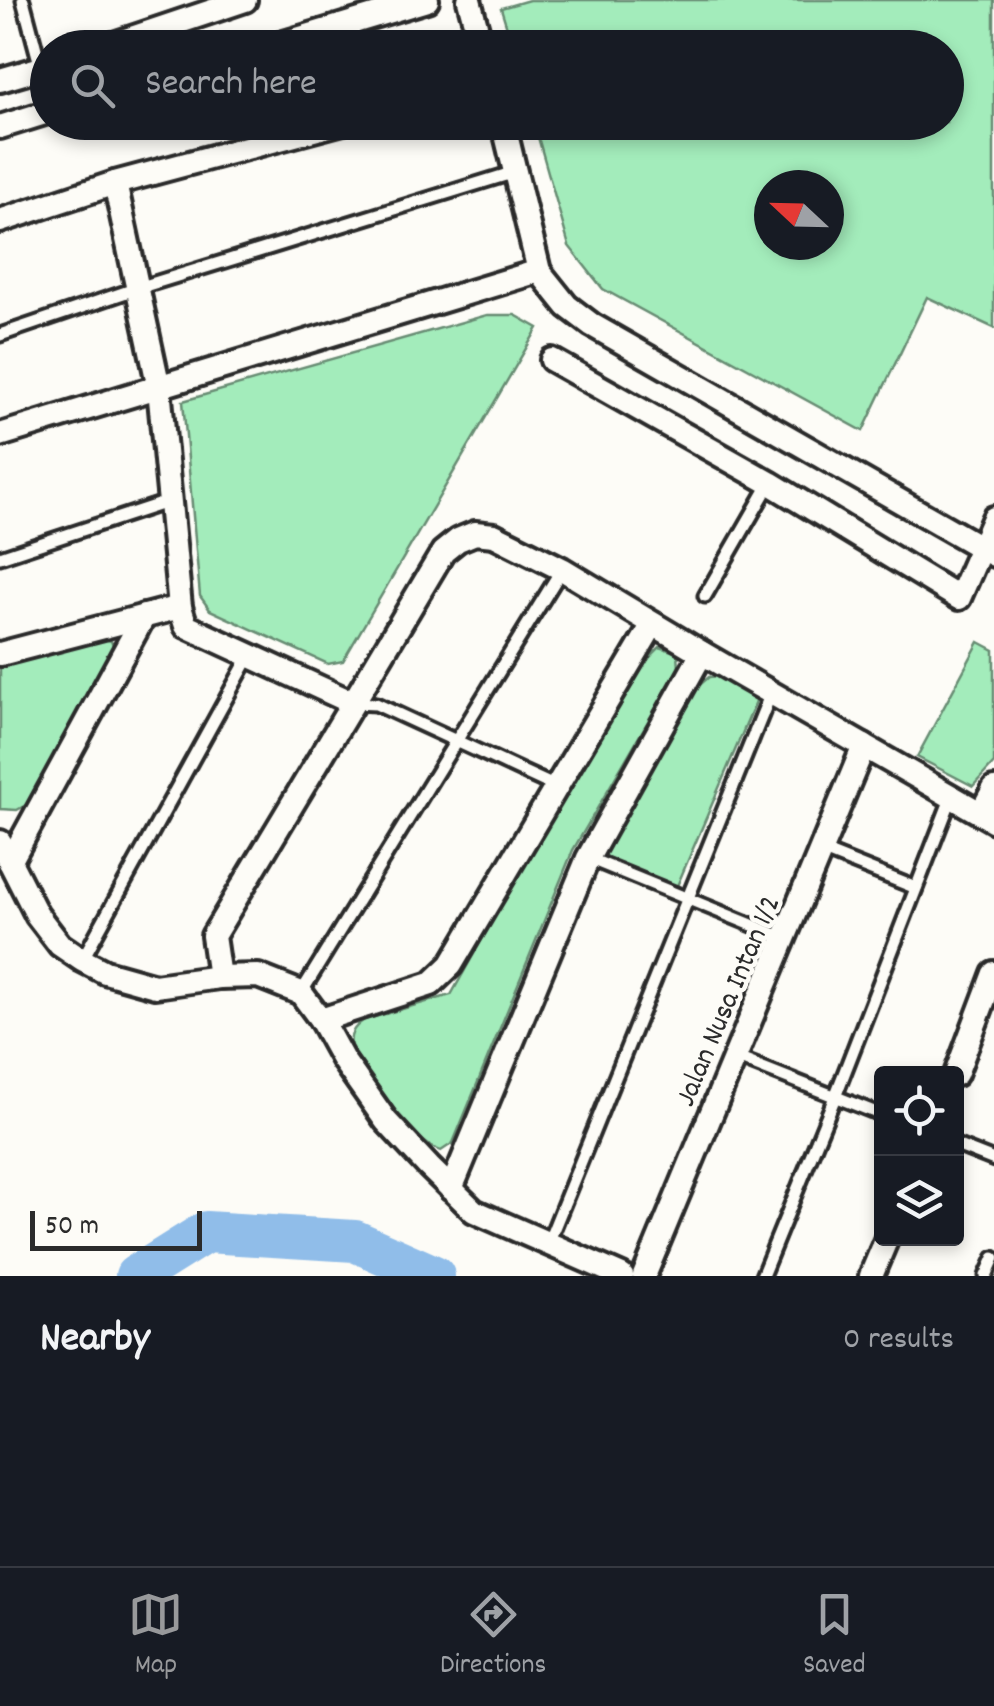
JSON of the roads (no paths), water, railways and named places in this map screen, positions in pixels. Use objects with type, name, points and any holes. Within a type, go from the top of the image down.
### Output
[{"type":"street","points":[[156,30],[245,0]]},
{"type":"street","points":[[327,30],[427,0]]},
{"type":"street","points":[[469,0],[477,30]]},
{"type":"street","points":[[0,80],[30,71]]},
{"type":"street","points":[[0,126],[30,117]]},
{"type":"street","points":[[0,221],[114,183],[275,140]]},
{"type":"street","points":[[507,140],[539,271],[567,306],[592,325],[988,551]]},
{"type":"street","points":[[114,183],[160,388],[180,607],[186,626],[353,703]]},
{"type":"street","points":[[0,435],[539,271]]},
{"type":"street","points":[[552,360],[770,483],[959,598],[988,551],[994,518]]},
{"type":"street","points":[[219,977],[214,936],[444,552],[475,533],[494,535],[562,569],[702,654],[988,817],[994,790]]},
{"type":"street","points":[[0,654],[180,607]]},
{"type":"street","points":[[144,616],[5,852],[38,914],[60,945],[105,972],[155,986],[258,976],[301,993],[386,1121],[474,1211],[622,1276]]},
{"type":"street","points":[[321,1020],[431,984],[450,965],[653,624]]},
{"type":"street","points":[[451,1188],[588,858],[702,654]]},
{"type":"street","name":"Jalan Nusa Intan 1/2","points":[[644,1276],[864,746]]},
{"type":"street","points":[[959,1066],[994,973]]},
{"type":"street","points":[[870,1276],[883,1246]]},
{"type":"lane","points":[[23,0],[32,30]]},
{"type":"lane","points":[[0,335],[138,288],[515,172]]},
{"type":"lane","points":[[706,596],[770,483]]},
{"type":"lane","points":[[0,557],[170,501]]},
{"type":"lane","points":[[301,993],[562,569]]},
{"type":"lane","points":[[82,960],[249,656]]},
{"type":"lane","points":[[548,1243],[771,693]]},
{"type":"lane","points":[[353,703],[376,704],[556,787]]},
{"type":"lane","points":[[762,1276],[952,796]]},
{"type":"lane","points":[[821,850],[916,888]]},
{"type":"lane","points":[[588,858],[784,938]]},
{"type":"lane","points":[[735,1057],[874,1113]]},
{"type":"lane","points":[[964,1149],[994,1160]]},
{"type":"lane","points":[[986,1276],[994,1258]]},
{"type":"waterway","points":[[136,1276],[206,1232],[355,1241],[434,1276]]}]
